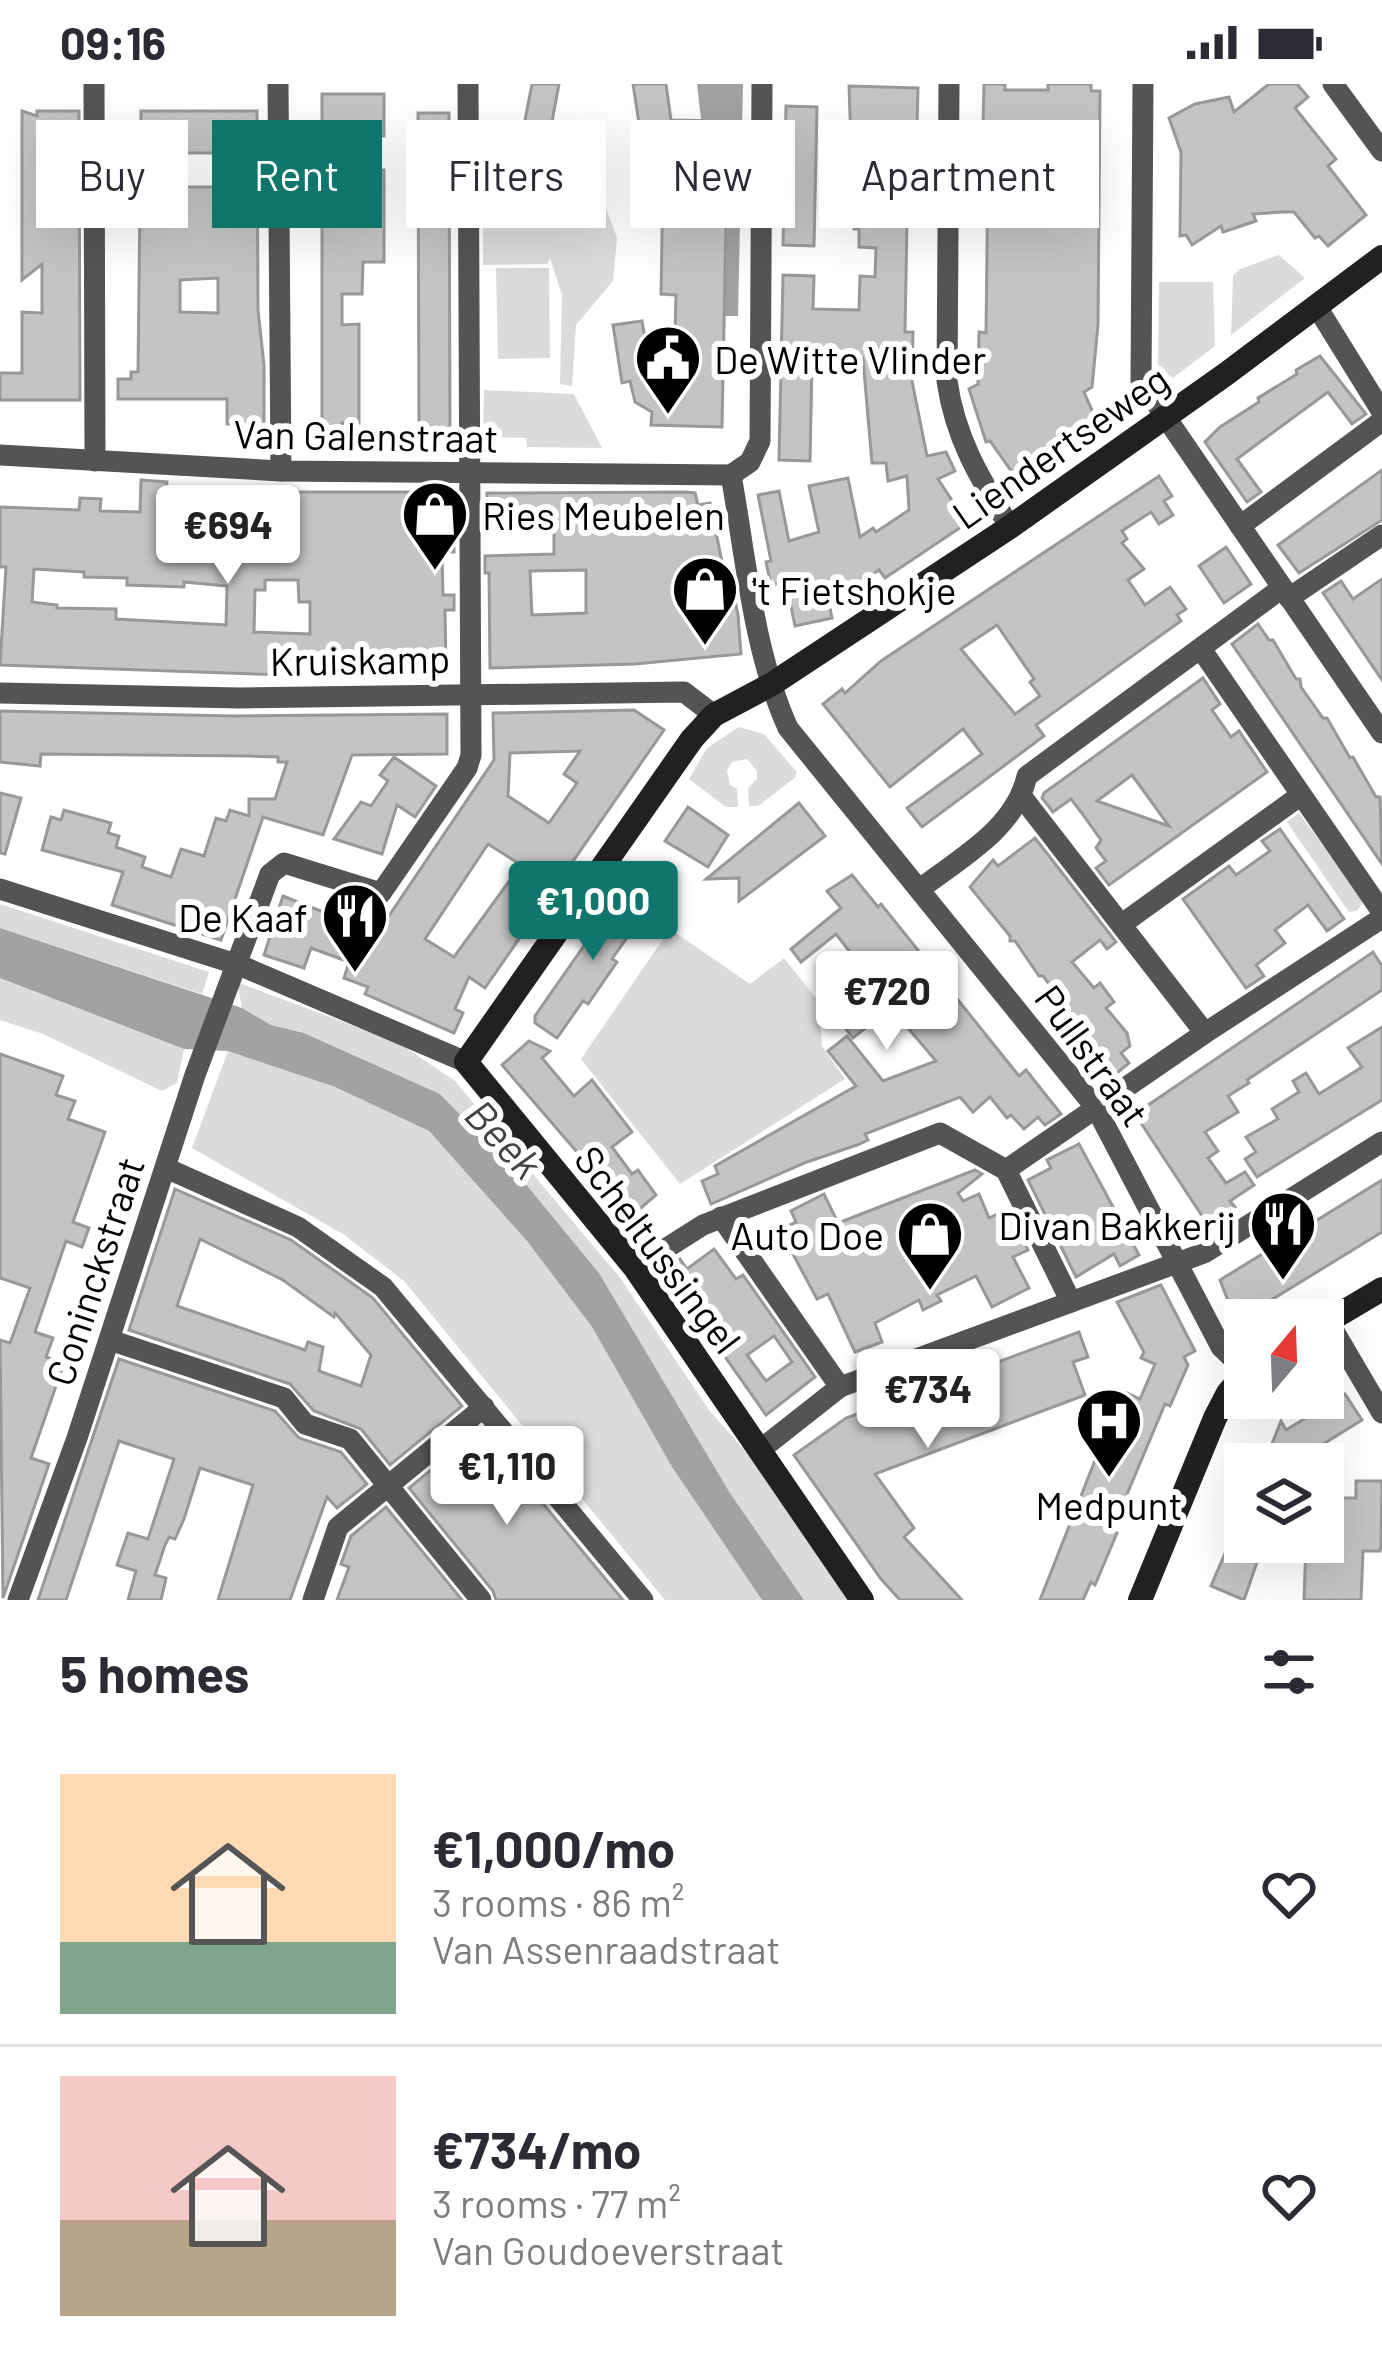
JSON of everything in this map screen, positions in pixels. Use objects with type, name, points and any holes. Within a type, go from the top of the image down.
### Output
[{"type":"street","points":[[94,84],[95,461]]},
{"type":"street","points":[[278,84],[280,470]]},
{"type":"street","points":[[468,84],[470,694]]},
{"type":"street","points":[[730,475],[750,462],[760,441],[762,84]]},
{"type":"street","points":[[949,84],[947,386],[952,418],[967,457],[1010,526]]},
{"type":"street","points":[[1143,84],[1141,381],[1382,734]]},
{"type":"street","points":[[1333,84],[1382,152]]},
{"type":"street","name":"Liendertseweg","points":[[714,715],[772,684],[1010,526],[1166,418],[1382,257]]},
{"type":"street","points":[[1317,307],[1382,412]]},
{"type":"street","points":[[1240,526],[1382,421]]},
{"type":"street","name":"Van Galenstraat","points":[[0,455],[280,470],[730,475]]},
{"type":"street","name":"Pullstraat","points":[[730,475],[772,684],[788,728],[1096,1108],[1224,1349]]},
{"type":"street","points":[[920,890],[1009,819],[1027,776],[1201,649],[1382,535]]},
{"type":"street","points":[[1006,1170],[1382,915],[1201,649]]},
{"type":"street","name":"Kruiskamp","points":[[0,693],[217,698],[684,692],[714,715]]},
{"type":"street","name":"Coninckstraat","points":[[20,1592],[110,1340],[201,1058],[270,874],[284,862],[382,893],[467,768],[473,720],[470,694]]},
{"type":"street","points":[[466,1062],[692,739],[714,715]]},
{"type":"street","points":[[1123,924],[1301,795]]},
{"type":"street","points":[[1022,797],[1205,1033]]},
{"type":"street","name":"Scheltussingel","points":[[0,889],[238,965],[466,1062],[635,1268],[862,1600]]},
{"type":"street","points":[[635,1268],[721,1217],[940,1133],[1006,1170],[1071,1302]]},
{"type":"street","points":[[760,1450],[840,1387],[1204,1253],[1382,1142]]},
{"type":"street","points":[[166,1168],[298,1227],[383,1286],[643,1600]]},
{"type":"street","points":[[721,1217],[840,1387]]},
{"type":"street","points":[[1344,1312],[1382,1289]]},
{"type":"street","points":[[110,1340],[284,1398],[305,1424],[350,1439],[482,1600]]},
{"type":"street","points":[[1344,1353],[1382,1413]]},
{"type":"street","points":[[1140,1600],[1224,1401]]},
{"type":"street","points":[[313,1600],[338,1527],[484,1407]]},
{"type":"street","points":[[0,1574],[20,1592]]},
{"type":"shaded area","points":[[697,84],[743,84],[742,120],[701,119]]},
{"type":"shaded area","points":[[606,208],[617,238],[613,281],[576,325],[572,386],[560,384],[562,295],[550,258],[547,264],[483,265],[483,228],[606,228]]},
{"type":"shaded area","points":[[727,228],[740,228],[738,316],[725,316]]},
{"type":"shaded area","points":[[1279,255],[1305,278],[1231,335],[1233,276]]},
{"type":"shaded area","points":[[496,268],[549,268],[550,358],[498,359]]},
{"type":"shaded area","points":[[1159,282],[1213,282],[1215,346],[1173,378],[1158,366]]},
{"type":"shaded area","points":[[484,390],[574,394],[602,448],[527,447],[526,438],[483,437]]},
{"type":"shaded area","points":[[739,727],[764,734],[796,771],[796,777],[758,806],[749,806],[748,788],[757,779],[757,771],[747,759],[732,762],[727,770],[730,785],[737,789],[738,807],[726,807],[689,779],[707,748]]},
{"type":"shaded area","points":[[1299,813],[1364,900],[1357,911],[1349,912],[1287,822]]},
{"type":"shaded area","points":[[0,904],[209,972],[202,994],[0,928]]},
{"type":"shaded area","points":[[0,928],[242,1008],[271,1025],[304,1033],[440,1094],[515,1171],[599,1273],[730,1493],[804,1600],[762,1600],[672,1467],[592,1327],[527,1241],[429,1131],[335,1087],[228,1051],[184,1049],[0,978]]},
{"type":"shaded area","points":[[670,929],[750,984],[784,958],[819,1002],[822,1046],[845,1079],[680,1184],[581,1059]]},
{"type":"shaded area","points":[[0,978],[184,1049],[177,1083],[162,1091],[43,1034],[0,1020]]},
{"type":"shaded area","points":[[237,982],[399,1043],[455,1081],[621,1279],[709,1410],[746,1452],[851,1600],[804,1600],[730,1493],[599,1273],[515,1171],[440,1094],[304,1033],[271,1025],[242,1008]]},
{"type":"shaded area","points":[[228,1051],[335,1087],[429,1131],[527,1241],[592,1327],[672,1467],[762,1600],[665,1600],[404,1281],[343,1234],[192,1148]]},
{"type":"building","points":[[532,84],[559,84],[552,120],[525,120]]},
{"type":"building","points":[[633,84],[666,84],[671,120],[639,120]]},
{"type":"building","points":[[984,84],[1005,84],[1005,90],[1048,90],[1048,84],[1091,84],[1091,91],[1100,91],[1099,208],[1099,120],[983,120]]},
{"type":"building","points":[[1269,84],[1297,84],[1308,97],[1295,108],[1336,159],[1328,166],[1366,215],[1328,246],[1294,212],[1253,214],[1256,221],[1223,232],[1221,226],[1192,245],[1186,235],[1180,236],[1181,152],[1169,118],[1195,104],[1229,97],[1234,112]]},
{"type":"building","points":[[849,86],[918,88],[917,120],[850,120]]},
{"type":"building","points":[[322,94],[384,94],[384,136],[382,120],[322,120]]},
{"type":"building","points":[[786,106],[817,107],[814,246],[783,245],[783,228],[795,228],[795,120],[786,120]]},
{"type":"building","points":[[22,111],[37,116],[37,111],[79,111],[79,120],[36,120],[36,228],[79,228],[80,400],[0,400],[0,373],[22,373],[22,312],[42,313],[42,264],[22,280]]},
{"type":"building","points":[[141,111],[257,111],[257,120],[212,120],[212,153],[188,153],[188,120],[141,120]]},
{"type":"building","points":[[418,113],[449,113],[449,120],[418,120]]},
{"type":"building","points":[[384,170],[384,262],[363,262],[362,294],[342,294],[342,325],[359,324],[359,423],[342,423],[342,435],[322,435],[322,228],[382,228]]},
{"type":"building","points":[[188,187],[212,187],[212,228],[258,228],[264,436],[244,436],[244,424],[227,424],[227,399],[118,399],[118,379],[131,379],[131,372],[138,372],[140,228],[188,228]],"holes":[[[218,278],[218,313],[180,312],[180,280]]]},
{"type":"building","points":[[418,228],[449,228],[450,435],[419,435]]},
{"type":"building","points":[[662,228],[726,228],[722,427],[651,425],[652,412],[635,402],[630,381],[622,383],[613,325],[642,321],[644,333],[675,334],[676,295],[661,294]]},
{"type":"building","points":[[907,228],[905,332],[913,332],[912,381],[927,456],[946,452],[955,471],[938,479],[967,523],[885,578],[879,570],[829,603],[832,618],[795,626],[786,582],[771,585],[758,495],[779,491],[789,541],[819,532],[809,486],[848,478],[860,537],[909,510],[907,476],[888,481],[886,463],[872,463],[863,359],[819,360],[819,365],[812,365],[810,461],[779,460],[783,275],[814,276],[813,309],[859,310],[860,276],[875,277],[876,248],[859,247],[859,229],[854,229]]},
{"type":"building","points":[[987,228],[1099,228],[1098,325],[1092,387],[1084,392],[1095,417],[1014,475],[990,441],[986,442],[969,389],[978,384],[979,332],[986,333]]},
{"type":"building","points":[[1320,356],[1366,414],[1352,424],[1328,392],[1237,459],[1261,492],[1247,502],[1205,442]]},
{"type":"building","points":[[1382,470],[1382,520],[1299,573],[1278,545]]},
{"type":"building","points":[[1159,476],[1172,496],[1164,501],[1173,515],[1159,524],[1151,512],[1122,531],[1127,539],[1122,543],[1144,569],[1128,580],[1145,605],[1170,587],[1186,609],[1177,615],[1181,621],[1036,725],[1044,736],[922,827],[907,808],[982,754],[963,729],[890,787],[823,704],[842,689],[845,693],[881,661]],"holes":[[[997,625],[1034,679],[1030,682],[1040,696],[1015,714],[961,649]]]},
{"type":"building","points":[[141,480],[167,482],[166,493],[176,494],[174,523],[285,527],[286,492],[412,492],[412,504],[453,503],[454,552],[442,552],[443,595],[454,595],[454,610],[445,610],[446,668],[284,669],[284,675],[0,665],[6,567],[0,567],[0,507],[79,510],[80,498],[101,499],[100,511],[140,512]],"holes":[[[34,569],[127,578],[127,585],[227,586],[226,625],[116,619],[116,609],[57,608],[32,602]],[[265,580],[298,580],[299,602],[310,602],[310,634],[254,632],[255,590],[265,590]]]},
{"type":"building","points":[[487,493],[695,493],[698,505],[710,503],[730,601],[735,600],[741,654],[635,664],[490,668],[485,556],[554,554],[554,524],[487,524]],"holes":[[[586,570],[586,613],[532,615],[530,571]]]},
{"type":"building","points":[[1226,547],[1251,584],[1224,603],[1199,566]]},
{"type":"building","points":[[1382,579],[1382,680],[1323,593],[1341,581],[1353,599]]},
{"type":"building","points":[[1258,624],[1380,797],[1382,864],[1232,644]]},
{"type":"building","points":[[1203,678],[1220,704],[1212,710],[1231,737],[1239,731],[1267,772],[1109,885],[1096,868],[1106,861],[1096,848],[1101,840],[1071,799],[1053,812],[1042,798]],"holes":[[[1132,775],[1169,826],[1097,801]]]},
{"type":"building","points":[[634,710],[664,730],[485,988],[469,977],[455,1009],[463,1013],[454,1033],[365,994],[368,987],[344,978],[349,962],[311,948],[304,968],[264,955],[283,896],[351,923],[380,929],[494,760],[493,713]],"holes":[[[580,751],[564,774],[577,783],[549,823],[508,796],[510,753]],[[488,844],[521,865],[454,957],[425,939]]]},
{"type":"building","points":[[0,711],[447,714],[447,754],[352,755],[323,835],[263,817],[221,940],[112,905],[123,872],[42,850],[51,817],[61,820],[64,810],[111,823],[108,833],[119,836],[116,847],[145,857],[142,867],[171,877],[181,849],[204,856],[216,818],[226,821],[230,810],[249,816],[249,799],[275,799],[287,762],[248,756],[41,754],[40,766],[0,762]]},
{"type":"building","points":[[394,757],[436,786],[415,817],[397,805],[382,854],[334,839],[361,802],[371,806],[388,781],[380,775]]},
{"type":"building","points":[[0,793],[21,798],[5,854],[0,853]]},
{"type":"building","points":[[799,803],[825,836],[739,901],[739,878],[706,879]]},
{"type":"building","points":[[688,807],[728,835],[708,867],[665,841]]},
{"type":"building","points":[[1280,829],[1344,919],[1327,931],[1308,905],[1275,930],[1285,943],[1256,965],[1264,976],[1246,988],[1183,899],[1229,866],[1236,875],[1270,851],[1262,841]]},
{"type":"building","points":[[1035,838],[1116,942],[1107,949],[1100,940],[1072,962],[1094,988],[1100,983],[1114,1002],[1106,1008],[1127,1033],[1130,1046],[1121,1053],[1129,1063],[1111,1078],[1074,1037],[1084,1029],[970,887],[993,860],[998,866]]},
{"type":"building","points":[[852,875],[878,907],[881,904],[1019,1076],[1026,1070],[1061,1114],[1045,1125],[1038,1117],[1024,1129],[1011,1115],[1007,1118],[990,1097],[973,1112],[960,1097],[711,1204],[702,1181],[718,1174],[715,1166],[856,1086],[828,1051],[847,1036],[883,1081],[936,1061],[891,1008],[853,1038],[834,1014],[873,982],[836,934],[801,962],[791,949],[841,908],[827,891]]},
{"type":"building","points":[[646,878],[659,892],[612,959],[617,962],[588,1004],[583,1001],[557,1038],[535,1023],[535,1016],[611,907],[621,914]]},
{"type":"building","points":[[1373,952],[1382,966],[1382,990],[1247,1080],[1228,1096],[1238,1112],[1205,1132],[1218,1151],[1208,1158],[1226,1183],[1245,1172],[1254,1185],[1230,1201],[1235,1207],[1208,1225],[1135,1114]]},
{"type":"building","points":[[1382,1027],[1382,1100],[1257,1177],[1245,1159],[1256,1152],[1246,1137],[1278,1119],[1272,1109],[1299,1092],[1293,1081],[1306,1073],[1319,1094],[1362,1067],[1348,1048]]},
{"type":"building","points":[[529,1041],[550,1051],[542,1058],[574,1096],[592,1080],[632,1132],[612,1147],[632,1174],[638,1170],[656,1195],[628,1219],[502,1065]]},
{"type":"building","points":[[0,1054],[63,1076],[56,1095],[75,1101],[68,1119],[105,1132],[73,1222],[89,1228],[82,1247],[66,1241],[35,1332],[53,1338],[46,1357],[64,1363],[31,1458],[49,1464],[3,1598],[0,1340],[10,1343],[30,1288],[0,1278]]},
{"type":"building","points":[[1079,1144],[1139,1255],[1120,1266],[1114,1254],[1076,1277],[1028,1180],[1051,1168],[1047,1160]]},
{"type":"building","points":[[975,1170],[982,1174],[958,1193],[963,1201],[979,1194],[989,1218],[1008,1209],[1028,1250],[1013,1257],[1029,1288],[992,1307],[976,1276],[937,1295],[941,1301],[923,1310],[919,1300],[875,1323],[882,1342],[855,1352],[828,1294],[817,1299],[780,1230],[796,1222],[791,1211],[824,1194],[838,1223]]},
{"type":"building","points":[[1382,1180],[1382,1232],[1273,1299],[1227,1299],[1220,1280]]},
{"type":"building","points":[[175,1189],[291,1240],[373,1298],[462,1406],[390,1465],[361,1429],[314,1411],[290,1384],[129,1330]],"holes":[[[200,1239],[283,1280],[334,1317],[335,1313],[371,1355],[361,1386],[319,1371],[323,1347],[308,1342],[305,1350],[177,1306]]]},
{"type":"building","points":[[714,1249],[736,1279],[743,1275],[815,1377],[766,1415],[664,1270],[680,1259],[687,1269]],"holes":[[[774,1336],[792,1362],[766,1381],[747,1355]]]},
{"type":"building","points":[[1161,1285],[1195,1351],[1184,1357],[1188,1365],[1170,1406],[1165,1404],[1112,1530],[1117,1533],[1095,1585],[1091,1582],[1083,1600],[1040,1600],[1120,1397],[1125,1399],[1127,1393],[1140,1399],[1155,1364],[1141,1358],[1144,1352],[1117,1302]]},
{"type":"building","points":[[1079,1332],[1088,1357],[1073,1362],[1085,1395],[875,1474],[914,1528],[904,1537],[962,1600],[900,1600],[794,1455],[846,1418]]},
{"type":"building","points":[[119,1359],[275,1411],[299,1438],[341,1452],[367,1484],[337,1508],[327,1497],[290,1600],[218,1600],[253,1485],[200,1468],[184,1519],[175,1539],[169,1537],[155,1575],[166,1578],[161,1600],[128,1600],[136,1571],[117,1565],[128,1533],[148,1539],[174,1459],[119,1441],[66,1600],[38,1600]]},
{"type":"building","points":[[1344,1395],[1362,1420],[1325,1443],[1272,1443],[1281,1421],[1286,1430],[1304,1419],[1344,1419]]},
{"type":"building","points":[[481,1429],[623,1600],[496,1600],[409,1488]]},
{"type":"building","points":[[1356,1481],[1381,1481],[1381,1546],[1380,1551],[1363,1551],[1361,1600],[1304,1600],[1305,1563],[1344,1563],[1344,1498],[1356,1498]]},
{"type":"building","points":[[386,1507],[462,1600],[337,1600],[349,1567],[341,1564],[351,1536]]},
{"type":"building","points":[[1224,1556],[1224,1563],[1257,1563],[1244,1600],[1211,1586]]},
{"type":"place","name":"De Witte Vlinder","points":[[668,417]]},
{"type":"place","name":"Ries Meubelen","points":[[435,573]]},
{"type":"place","name":"'t Fietshokje","points":[[705,648]]},
{"type":"place","name":"De Kaaf","points":[[355,975]]},
{"type":"place","name":"Divan Bakkerij","points":[[1283,1283]]},
{"type":"place","name":"Auto Doe","points":[[930,1293]]},
{"type":"place","name":"Medpunt","points":[[1109,1480]]},
{"type":"water label","name":"Beek","points":[[505,1138]]}]
